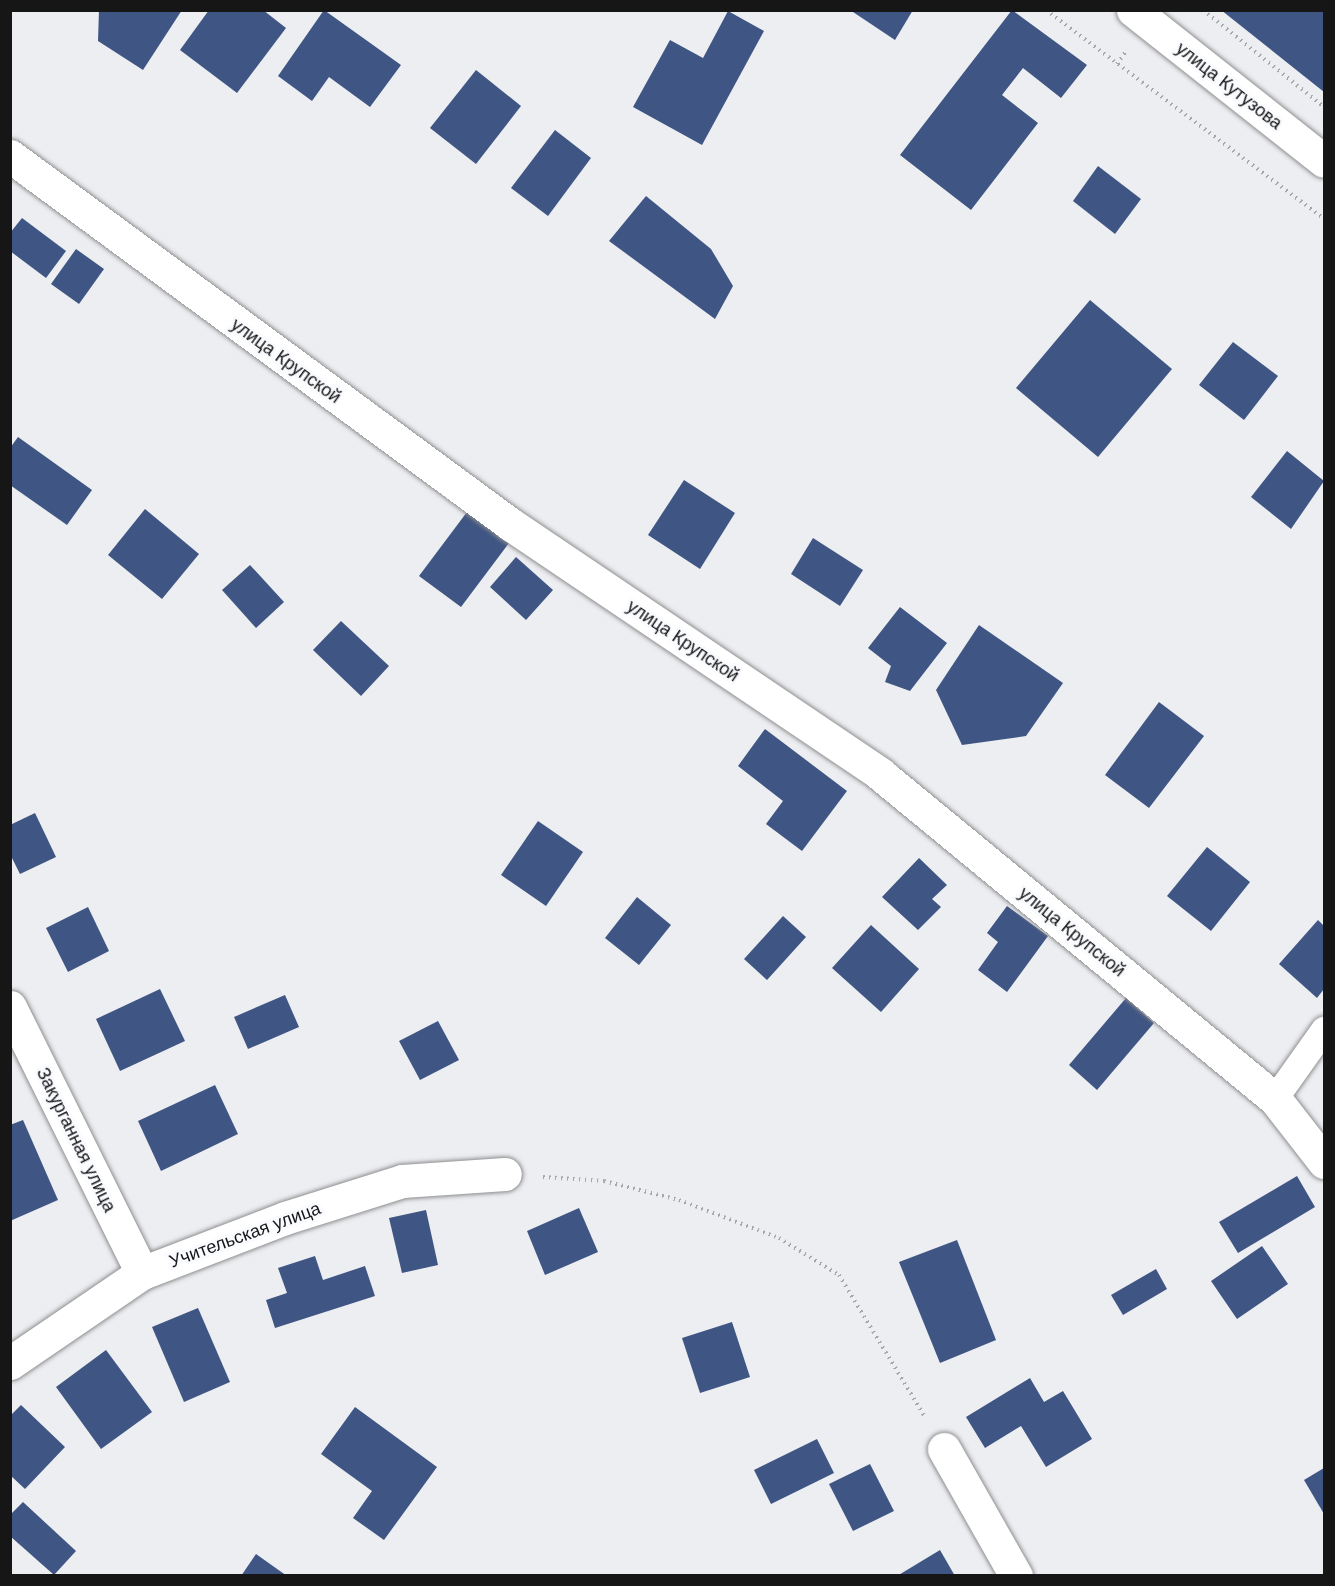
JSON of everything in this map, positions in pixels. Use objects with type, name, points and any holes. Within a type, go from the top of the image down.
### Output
[{"type":"street","name":"улица Кутузова","points":[[1133,10],[1324,161]]},
{"type":"street","name":"улица Крупской","points":[[10,156],[510,524],[880,774],[1275,1099],[1324,1162]]},
{"type":"street","name":"Закурганная улица","points":[[10,1007],[142,1273]]},
{"type":"street","name":"Учительская улица","points":[[10,1363],[142,1273],[285,1218],[402,1181],[505,1174]]},
{"type":"street","points":[[944,1449],[1016,1575]]},
{"type":"lane","points":[[1275,1099],[1324,1030]]},
{"type":"path","points":[[1046,10],[1324,219]]},
{"type":"path","points":[[1203,10],[1324,107]]},
{"type":"path","points":[[505,1174],[604,1181],[679,1200],[778,1238],[839,1275],[944,1449]]},
{"type":"building","points":[[99,10],[182,10],[143,70],[98,41]]},
{"type":"building","points":[[209,10],[263,10],[286,28],[237,93],[180,50]]},
{"type":"building","points":[[324,10],[401,65],[370,107],[329,77],[312,101],[278,76]]},
{"type":"building","points":[[850,10],[913,10],[895,40]]},
{"type":"building","points":[[1012,10],[1087,65],[1061,98],[1023,68],[1002,95],[1038,123],[971,210],[900,155]]},
{"type":"building","points":[[1221,10],[1324,10],[1324,92]]},
{"type":"building","points":[[728,11],[764,31],[702,145],[633,107],[670,40],[703,58]]},
{"type":"building","points":[[476,70],[521,106],[476,164],[430,128]]},
{"type":"building","points":[[555,130],[591,158],[548,216],[511,188]]},
{"type":"building","points":[[1098,166],[1141,199],[1115,234],[1073,201]]},
{"type":"building","points":[[646,196],[711,249],[733,286],[715,319],[609,241]]},
{"type":"building","points":[[22,218],[66,251],[46,278],[10,251],[10,233]]},
{"type":"building","points":[[76,249],[104,269],[79,304],[51,284]]},
{"type":"building","points":[[1090,300],[1172,369],[1098,457],[1016,388]]},
{"type":"building","points":[[1233,342],[1278,376],[1244,420],[1199,385]]},
{"type":"building","points":[[18,437],[92,490],[67,525],[10,485],[10,448]]},
{"type":"building","points":[[1287,451],[1324,481],[1291,529],[1251,497]]},
{"type":"building","points":[[684,480],[735,513],[700,569],[648,535]]},
{"type":"building","points":[[145,509],[199,554],[162,599],[108,555]]},
{"type":"building","points":[[467,512],[509,543],[461,607],[419,576]]},
{"type":"building","points":[[813,538],[863,570],[840,606],[791,574]]},
{"type":"building","points":[[516,557],[553,590],[526,620],[490,587]]},
{"type":"building","points":[[250,565],[284,602],[256,628],[222,590]]},
{"type":"building","points":[[900,607],[947,643],[910,691],[885,682],[891,666],[868,648]]},
{"type":"building","points":[[341,621],[389,666],[361,696],[313,650]]},
{"type":"building","points":[[979,625],[1063,683],[1026,736],[962,745],[936,690]]},
{"type":"building","points":[[1159,702],[1204,736],[1149,808],[1105,775]]},
{"type":"building","points":[[765,729],[847,791],[802,851],[766,824],[783,801],[738,766]]},
{"type":"building","points":[[35,813],[56,857],[20,874],[10,854],[10,825]]},
{"type":"building","points":[[538,821],[583,852],[546,906],[501,875]]},
{"type":"building","points":[[1207,847],[1250,882],[1211,931],[1167,896]]},
{"type":"building","points":[[919,858],[947,885],[932,899],[941,907],[918,930],[882,897]]},
{"type":"building","points":[[637,897],[671,925],[639,965],[605,938]]},
{"type":"building","points":[[1007,906],[1048,936],[1007,992],[978,970],[998,942],[987,933]]},
{"type":"building","points":[[88,907],[109,951],[68,972],[46,928]]},
{"type":"building","points":[[783,916],[806,937],[767,980],[744,959]]},
{"type":"building","points":[[1318,920],[1324,926],[1324,989],[1317,998],[1279,964]]},
{"type":"building","points":[[871,925],[919,969],[881,1012],[832,968]]},
{"type":"building","points":[[160,989],[185,1041],[120,1071],[96,1019]]},
{"type":"building","points":[[285,995],[299,1027],[248,1049],[234,1017]]},
{"type":"building","points":[[1126,998],[1154,1023],[1097,1090],[1069,1065]]},
{"type":"building","points":[[438,1021],[459,1060],[420,1080],[399,1041]]},
{"type":"building","points":[[215,1085],[238,1134],[161,1171],[138,1121]]},
{"type":"building","points":[[23,1120],[58,1200],[10,1221],[10,1125]]},
{"type":"building","points":[[1297,1176],[1315,1207],[1238,1253],[1219,1222]]},
{"type":"building","points":[[579,1208],[598,1252],[545,1275],[527,1231]]},
{"type":"building","points":[[426,1210],[438,1265],[402,1273],[389,1218]]},
{"type":"building","points":[[957,1240],[996,1340],[940,1363],[899,1262]]},
{"type":"building","points":[[1262,1246],[1288,1284],[1237,1319],[1211,1281]]},
{"type":"building","points":[[315,1256],[323,1280],[365,1266],[375,1296],[275,1328],[266,1300],[287,1293],[278,1268]]},
{"type":"building","points":[[1156,1269],[1167,1289],[1123,1315],[1111,1295]]},
{"type":"building","points":[[198,1308],[230,1382],[184,1402],[152,1327]]},
{"type":"building","points":[[732,1322],[750,1377],[700,1393],[682,1338]]},
{"type":"building","points":[[106,1350],[152,1412],[101,1449],[56,1387]]},
{"type":"building","points":[[1030,1378],[1044,1402],[1063,1391],[1092,1439],[1046,1467],[1021,1426],[985,1448],[966,1417]]},
{"type":"building","points":[[21,1405],[65,1447],[25,1489],[10,1475],[10,1416]]},
{"type":"building","points":[[355,1407],[437,1467],[384,1540],[353,1518],[372,1491],[321,1454]]},
{"type":"building","points":[[817,1439],[834,1473],[771,1504],[754,1470]]},
{"type":"building","points":[[870,1464],[894,1511],[853,1531],[829,1484]]},
{"type":"building","points":[[1324,1468],[1324,1514],[1304,1480]]},
{"type":"building","points":[[23,1502],[76,1551],[54,1575],[10,1536],[10,1515]]},
{"type":"building","points":[[940,1550],[955,1576],[897,1576]]},
{"type":"building","points":[[256,1554],[287,1576],[241,1576]]}]
